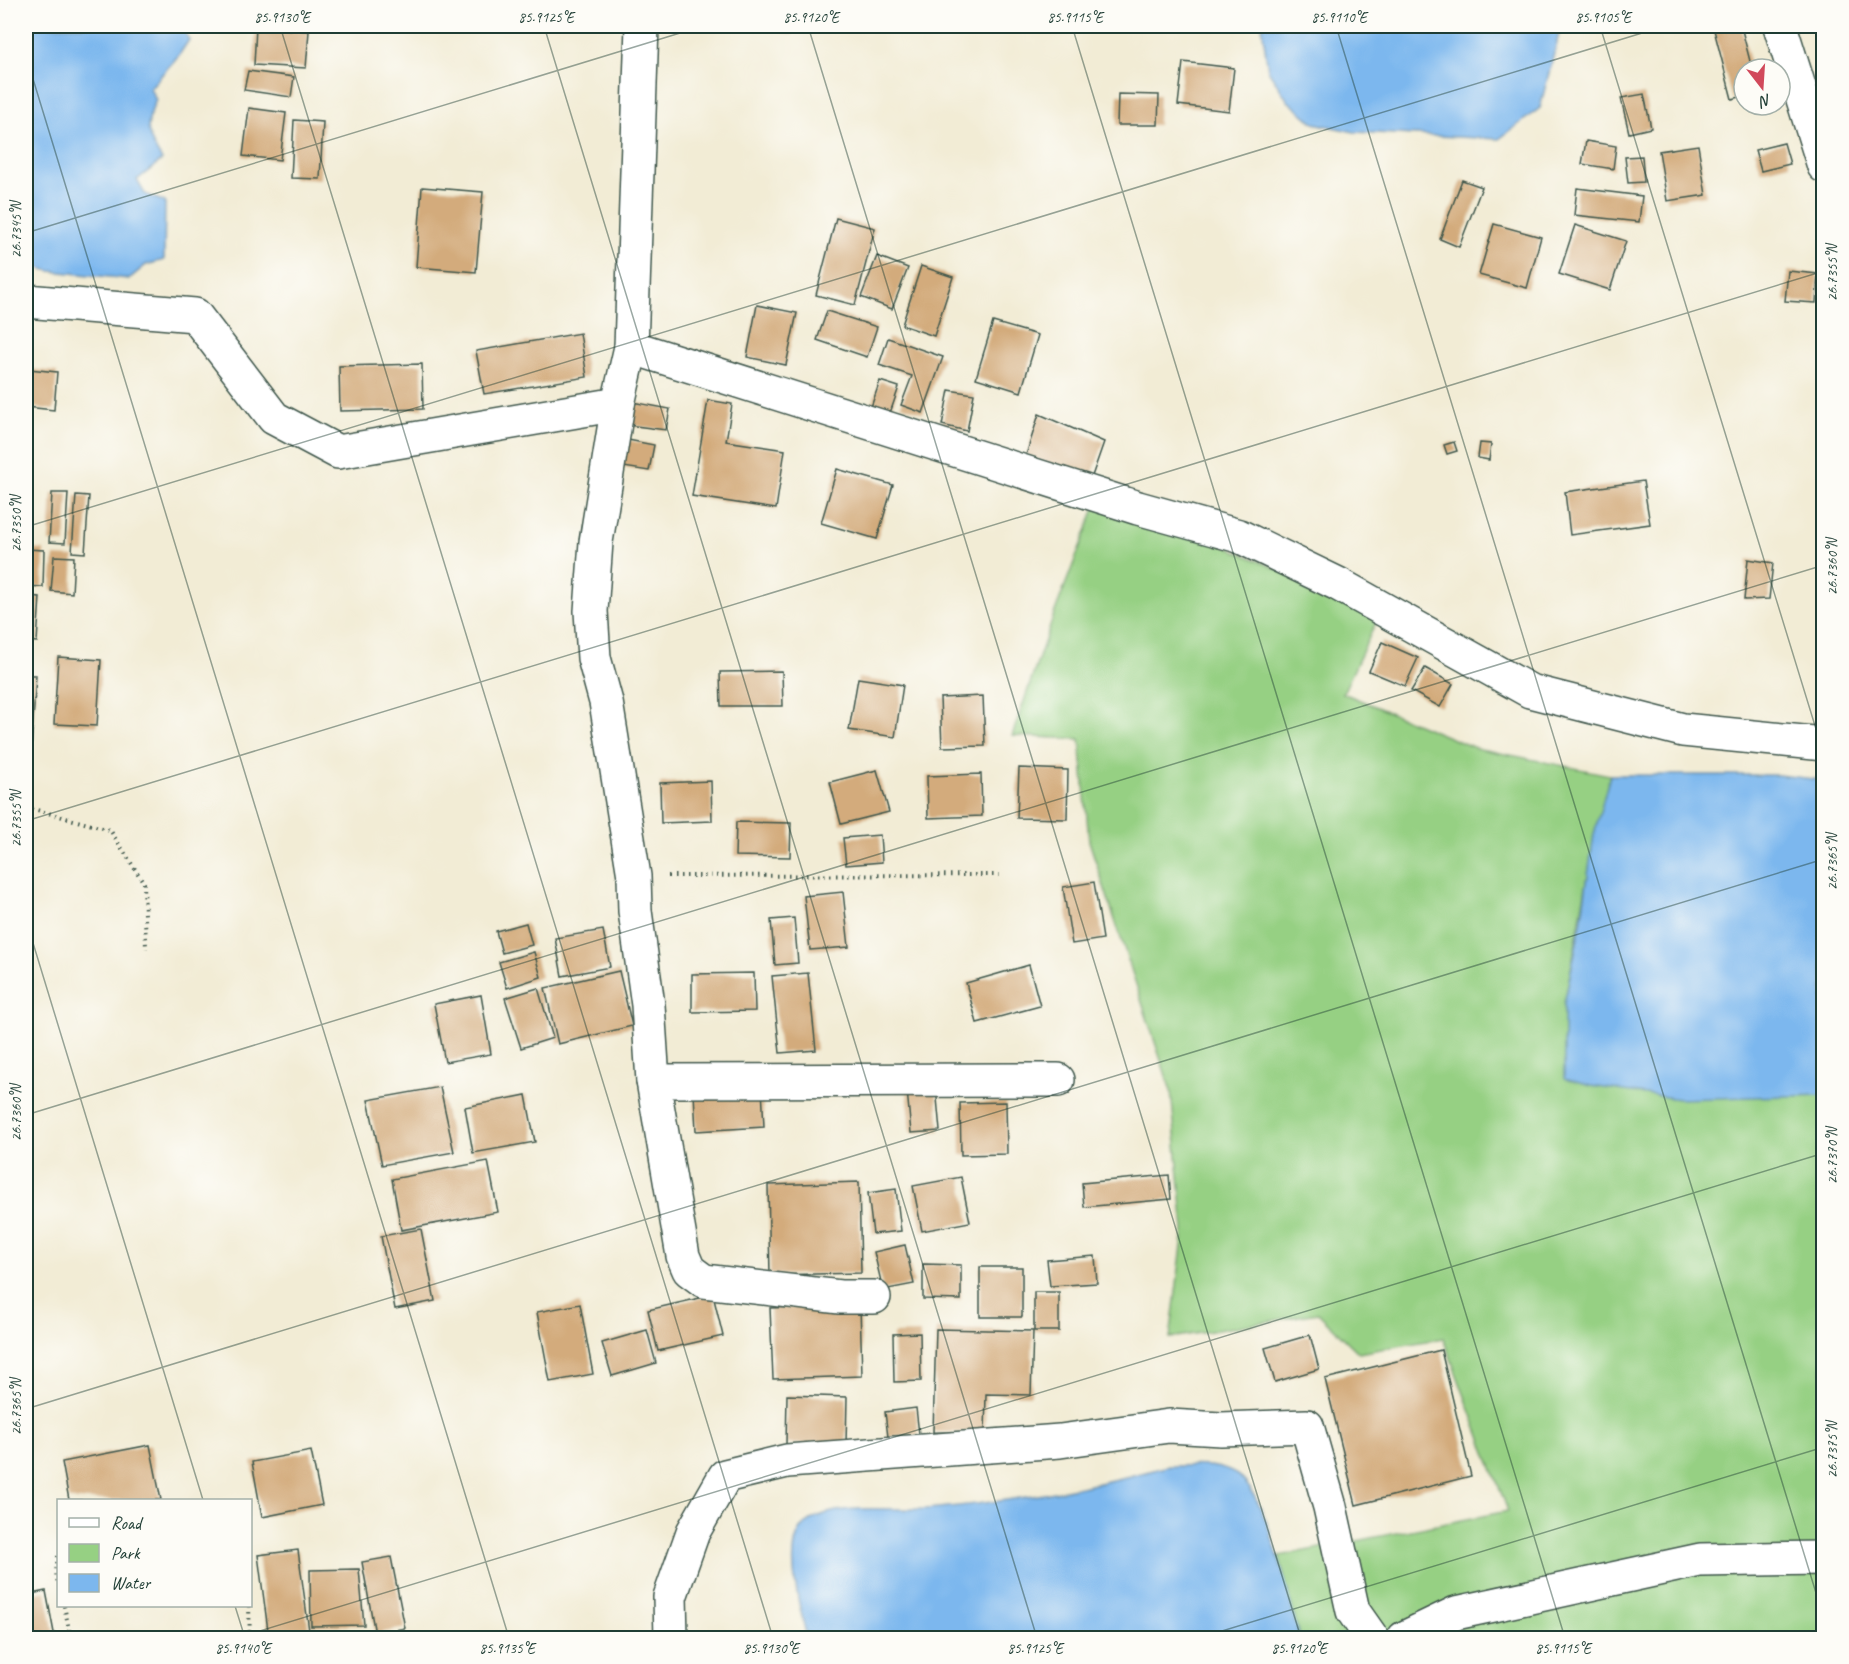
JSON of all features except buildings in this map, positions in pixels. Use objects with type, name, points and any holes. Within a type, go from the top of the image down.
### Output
[{"type":"street","points":[[642,26],[631,347],[618,404],[596,542],[591,611],[594,658],[606,702],[634,876],[635,912],[648,1005],[653,1081],[683,1256],[689,1270],[704,1281],[840,1297],[874,1297]]},
{"type":"street","points":[[1780,26],[1824,166]]},
{"type":"street","points":[[26,301],[195,315],[274,418],[338,452],[618,404]]},
{"type":"street","points":[[631,347],[1138,508],[1239,536],[1338,584],[1530,691],[1683,730],[1824,744]]},
{"type":"street","points":[[653,1081],[1058,1080]]},
{"type":"street","points":[[671,1638],[670,1597],[693,1532],[725,1476],[787,1461],[1060,1442],[1169,1426],[1221,1429],[1306,1426],[1330,1507],[1353,1611],[1372,1638]]},
{"type":"street","points":[[1404,1638],[1456,1613],[1700,1560],[1824,1558]]},
{"type":"path","points":[[26,807],[110,830],[144,884],[146,949]]},
{"type":"path","points":[[634,876],[1001,875]]},
{"type":"path","points":[[64,1607],[71,1638]]},
{"type":"path","points":[[249,1607],[250,1638]]},
{"type":"green space","points":[[1097,503],[1227,547],[1380,614],[1343,693],[1475,748],[1610,775],[1564,1004],[1767,1095],[1823,1095],[1823,1638],[1299,1638],[1279,1556],[1508,1511],[1443,1338],[1359,1353],[1318,1313],[1170,1338],[1184,1230],[1171,1091],[1089,841],[1080,739],[1012,736],[1054,614]]},
{"type":"water","points":[[26,26],[181,26],[189,40],[150,88],[156,100],[149,118],[148,131],[162,160],[137,180],[145,194],[165,202],[164,260],[146,265],[129,279],[50,271],[26,264]]},
{"type":"water","points":[[1262,26],[1561,26],[1540,108],[1499,139],[1354,132],[1314,123],[1288,101],[1268,70]]},
{"type":"water","points":[[1610,775],[1778,775],[1823,780],[1823,1095],[1679,1099],[1591,1086],[1564,1079],[1564,1004],[1581,923],[1594,834]]},
{"type":"water","points":[[1169,1466],[1221,1468],[1237,1475],[1248,1486],[1268,1526],[1299,1638],[807,1638],[794,1576],[795,1544],[800,1530],[809,1521],[821,1515],[850,1509],[926,1509],[988,1503],[1110,1481]]}]
